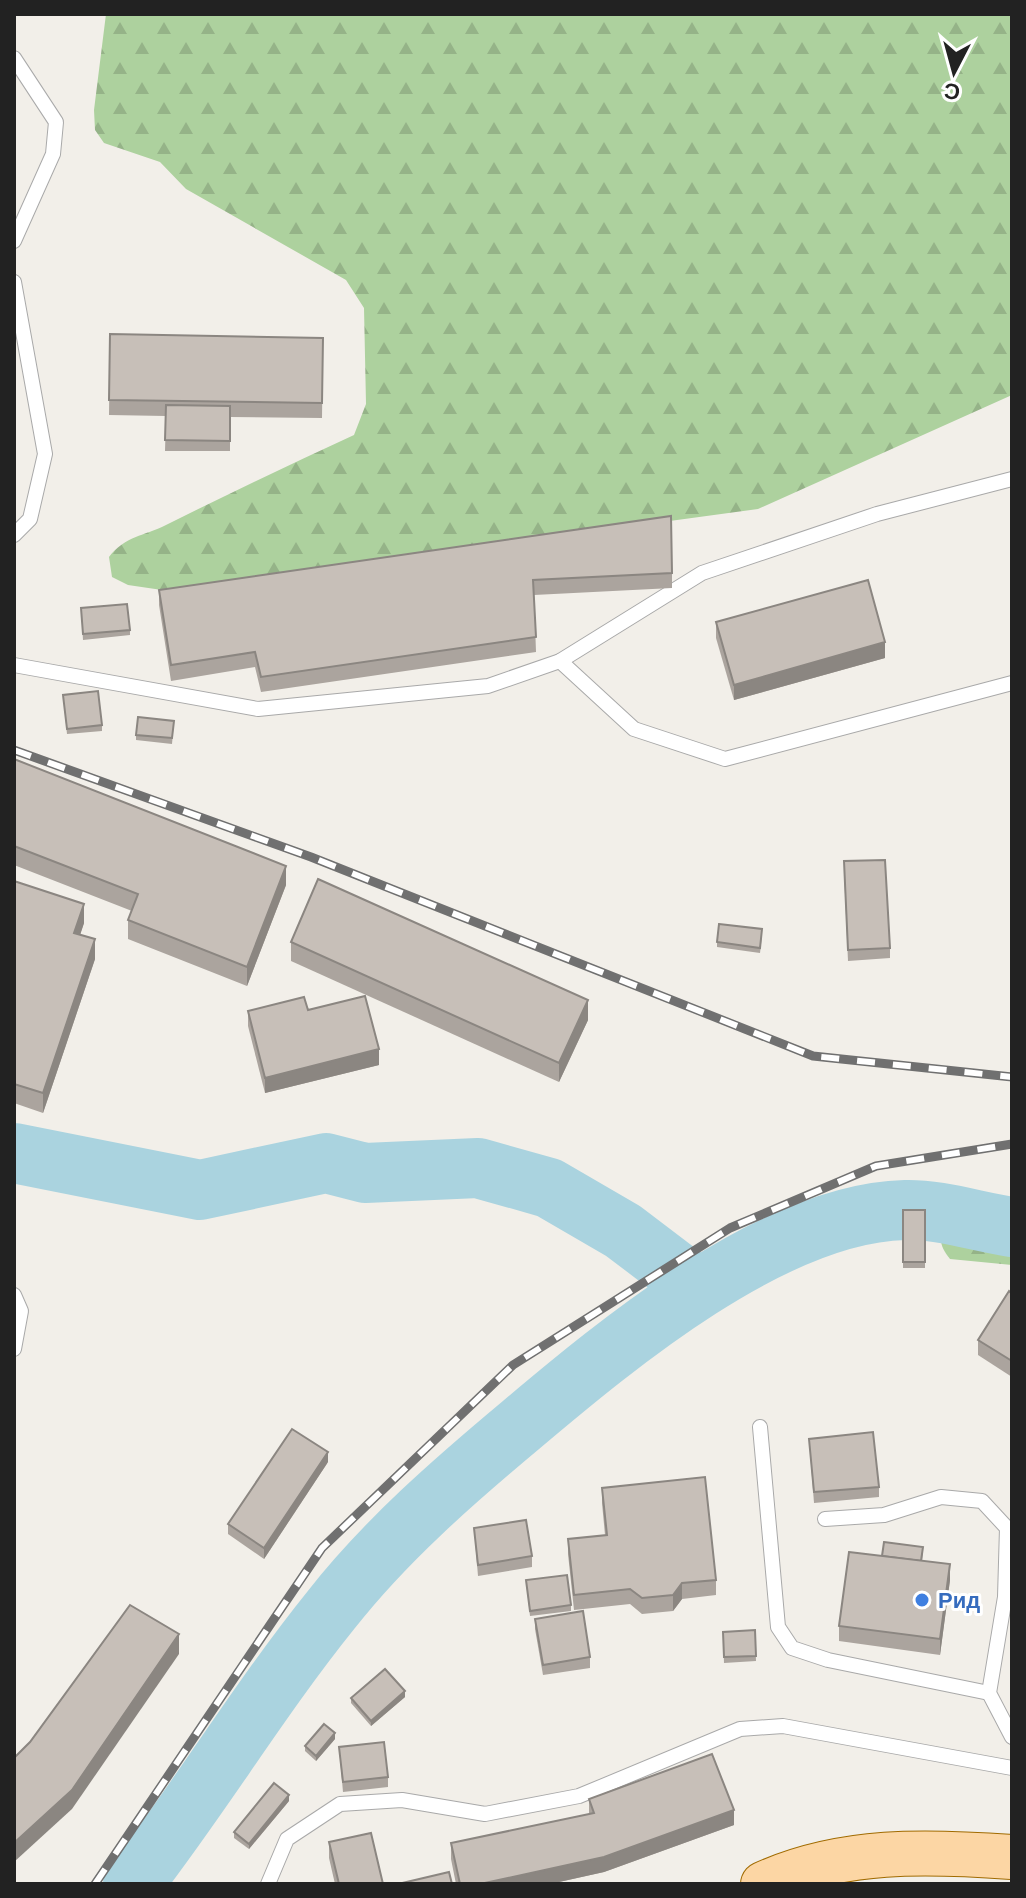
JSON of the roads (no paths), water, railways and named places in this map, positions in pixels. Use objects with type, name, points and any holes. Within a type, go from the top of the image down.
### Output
[{"type":"main road","points":[[763,1884],[801,1867],[874,1854],[1012,1857]]},
{"type":"lane","points":[[14,58],[56,122],[53,154],[14,241]]},
{"type":"lane","points":[[14,282],[45,454],[30,519],[14,535]]},
{"type":"lane","points":[[14,665],[258,709],[488,686],[560,661],[702,573],[877,514],[1012,479]]},
{"type":"lane","points":[[560,661],[634,729],[725,759],[1012,683]]},
{"type":"lane","points":[[14,1295],[21,1311],[14,1349]]},
{"type":"lane","points":[[760,1427],[778,1627],[792,1648],[828,1660],[989,1693]]},
{"type":"lane","points":[[825,1519],[884,1515],[941,1497],[982,1501],[1007,1528],[1005,1597],[989,1693],[1012,1737]]},
{"type":"lane","points":[[268,1884],[287,1839],[340,1804],[402,1800],[485,1814],[579,1796],[740,1729],[783,1726],[1012,1768]]},
{"type":"waterway","points":[[14,1153],[200,1190],[326,1163],[365,1173],[478,1168],[549,1188],[623,1231],[698,1288]]},
{"type":"waterway","points":[[133,1884],[305,1643],[374,1560],[471,1468],[650,1322],[751,1258],[803,1233],[855,1217],[918,1210],[1012,1227]]},
{"type":"railway","points":[[14,750],[311,857],[813,1056],[1012,1077]]},
{"type":"railway","points":[[95,1884],[322,1548],[513,1365],[730,1228],[876,1166],[1012,1144]]},
{"type":"place","name":"Рид","points":[[922,1600]]}]
